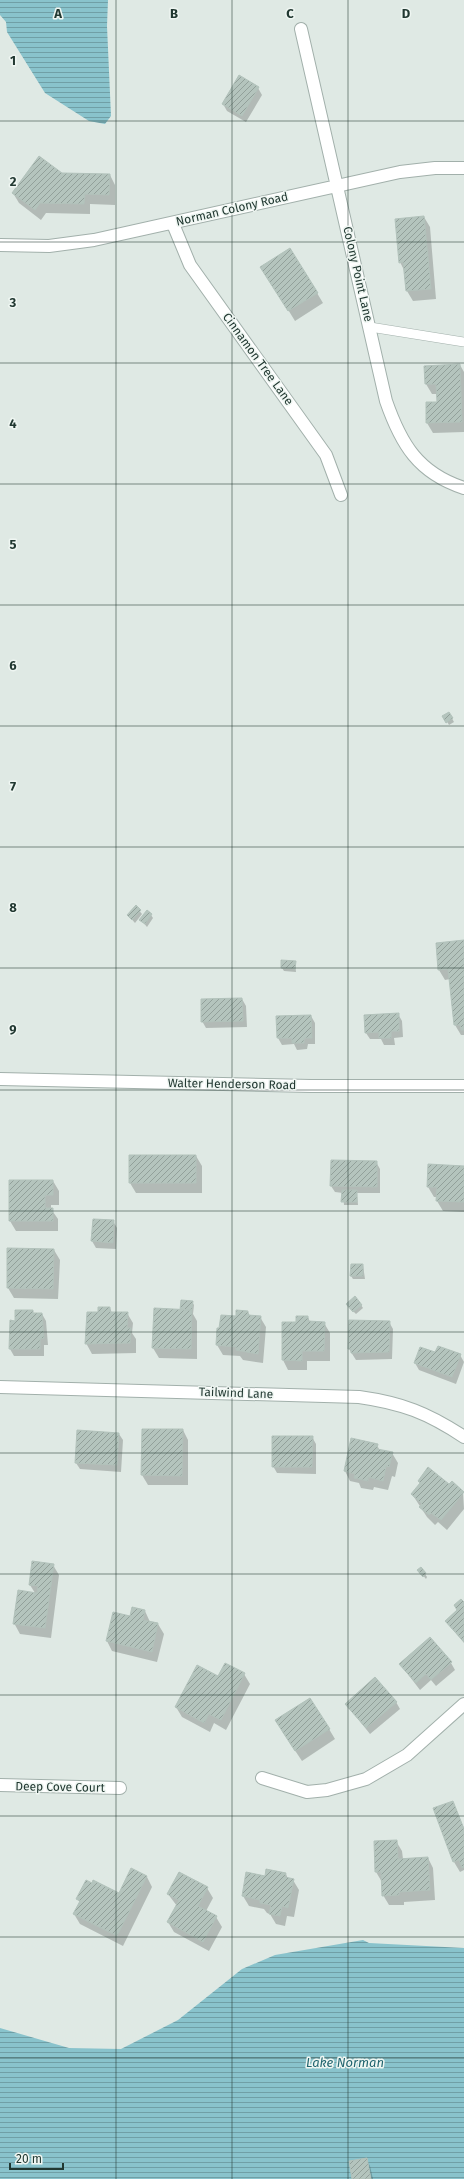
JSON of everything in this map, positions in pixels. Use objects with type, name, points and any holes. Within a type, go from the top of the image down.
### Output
[{"type":"street","name":"Colony Point Lane","points":[[301,28],[386,401],[395,426],[406,446],[420,464],[432,472],[464,488]]},
{"type":"street","name":"Norman Colony Road","points":[[0,245],[49,246],[94,240],[173,224],[337,184],[400,172],[436,168],[464,168]]},
{"type":"street","name":"Cinnamon Tree Lane","points":[[173,224],[190,265],[326,454],[341,495]]},
{"type":"street","name":"Walter Henderson Road","points":[[0,1079],[311,1086],[464,1086]]},
{"type":"street","name":"Tailwind Lane","points":[[0,1387],[359,1397],[412,1408],[442,1422],[464,1437]]},
{"type":"street","points":[[262,1778],[307,1792],[333,1789],[366,1779],[407,1755],[464,1704]]},
{"type":"street","name":"Deep Cove Court","points":[[0,1785],[120,1788]]},
{"type":"lane","points":[[370,327],[464,342]]},
{"type":"water","points":[[0,0],[108,0],[107,26],[111,116],[105,124],[89,121],[45,93],[7,32],[6,22],[0,15]]},
{"type":"water","name":"Lake Norman","points":[[363,1940],[369,1943],[464,1948],[464,2179],[0,2179],[0,2028],[69,2048],[121,2049],[178,2020],[242,1969],[275,1955]]},
{"type":"building","points":[[239,75],[259,87],[242,116],[222,104]]},
{"type":"building","points":[[39,156],[62,173],[110,174],[109,195],[85,194],[84,204],[40,203],[35,210],[12,193]]},
{"type":"building","points":[[424,216],[431,289],[406,291],[403,262],[399,263],[395,219]]},
{"type":"building","points":[[290,248],[318,293],[288,311],[260,267]]},
{"type":"building","points":[[460,364],[462,422],[426,423],[426,402],[437,402],[436,384],[425,384],[424,366]]},
{"type":"building","points":[[449,712],[453,718],[446,723],[442,716]]},
{"type":"building","points":[[136,905],[141,910],[132,920],[127,915]]},
{"type":"building","points":[[147,910],[152,914],[145,924],[139,920]]},
{"type":"building","points":[[464,940],[464,1030],[461,1030],[460,1025],[454,1025],[448,969],[438,970],[436,943]]},
{"type":"building","points":[[281,960],[296,961],[295,969],[281,968]]},
{"type":"building","points":[[242,998],[243,1021],[201,1022],[201,999]]},
{"type":"building","points":[[399,1013],[399,1031],[391,1031],[391,1038],[379,1038],[379,1032],[365,1033],[364,1015]]},
{"type":"building","points":[[311,1015],[312,1038],[304,1038],[304,1043],[292,1043],[292,1038],[277,1038],[276,1016]]},
{"type":"building","points":[[129,1155],[196,1155],[196,1183],[129,1183]]},
{"type":"building","points":[[331,1160],[377,1161],[377,1187],[330,1186]]},
{"type":"building","points":[[428,1164],[464,1166],[464,1202],[436,1201],[437,1187],[427,1187]]},
{"type":"building","points":[[9,1180],[53,1180],[53,1195],[45,1195],[45,1208],[53,1208],[53,1221],[9,1221]]},
{"type":"building","points":[[342,1190],[357,1190],[357,1202],[341,1202]]},
{"type":"building","points":[[93,1219],[114,1220],[113,1243],[91,1241]]},
{"type":"building","points":[[7,1248],[54,1249],[53,1289],[7,1288]]},
{"type":"building","points":[[351,1264],[363,1264],[363,1276],[350,1276]]},
{"type":"building","points":[[355,1296],[362,1305],[353,1312],[346,1304]]},
{"type":"building","points":[[181,1300],[193,1301],[192,1310],[180,1310]]},
{"type":"building","points":[[98,1307],[110,1307],[110,1312],[128,1312],[127,1328],[131,1328],[130,1343],[85,1344],[87,1312],[98,1312]]},
{"type":"building","points":[[154,1308],[192,1310],[191,1349],[152,1348]]},
{"type":"building","points":[[15,1310],[33,1310],[33,1313],[42,1313],[44,1338],[40,1339],[40,1349],[9,1349],[10,1320],[15,1321]]},
{"type":"building","points":[[236,1310],[248,1311],[248,1315],[261,1316],[258,1354],[236,1350],[236,1347],[216,1345],[217,1328],[219,1328],[221,1315],[236,1316]]},
{"type":"building","points":[[296,1316],[308,1316],[308,1321],[325,1322],[324,1351],[302,1351],[302,1361],[282,1360],[282,1322],[296,1322]]},
{"type":"building","points":[[349,1320],[390,1321],[389,1352],[351,1353],[351,1349],[348,1349]]},
{"type":"building","points":[[438,1346],[461,1354],[452,1377],[414,1363],[420,1347],[435,1352]]},
{"type":"building","points":[[142,1429],[183,1429],[182,1476],[141,1475]]},
{"type":"building","points":[[77,1430],[119,1433],[117,1465],[75,1463]]},
{"type":"building","points":[[272,1436],[313,1436],[312,1467],[272,1467]]},
{"type":"building","points":[[351,1438],[378,1444],[377,1449],[393,1452],[389,1467],[386,1466],[383,1481],[368,1477],[368,1481],[354,1478],[355,1474],[344,1471]]},
{"type":"building","points":[[428,1467],[449,1484],[452,1481],[464,1492],[441,1520],[431,1513],[429,1515],[419,1507],[422,1504],[411,1494],[420,1483],[418,1481]]},
{"type":"building","points":[[32,1561],[54,1564],[45,1628],[13,1624],[18,1590],[37,1593],[38,1586],[29,1585]]},
{"type":"building","points":[[421,1567],[426,1573],[423,1577],[417,1570]]},
{"type":"building","points":[[461,1599],[464,1602],[464,1642],[445,1621],[457,1610],[454,1605]]},
{"type":"building","points":[[132,1607],[145,1610],[143,1620],[158,1623],[152,1652],[106,1641],[113,1612],[130,1616]]},
{"type":"building","points":[[430,1637],[452,1662],[431,1680],[426,1674],[416,1683],[399,1664]]},
{"type":"building","points":[[225,1663],[245,1673],[221,1720],[209,1714],[204,1723],[175,1707],[197,1665],[218,1676]]},
{"type":"building","points":[[375,1677],[397,1702],[366,1728],[345,1704]]},
{"type":"building","points":[[310,1698],[330,1729],[295,1751],[275,1720]]},
{"type":"building","points":[[453,1801],[464,1829],[464,1867],[462,1868],[459,1860],[453,1862],[433,1808]]},
{"type":"building","points":[[397,1840],[398,1859],[428,1857],[430,1890],[399,1892],[399,1895],[382,1896],[381,1872],[375,1872],[374,1841]]},
{"type":"building","points":[[131,1868],[147,1876],[117,1936],[73,1914],[80,1901],[76,1899],[86,1880],[92,1883],[93,1880],[119,1893]]},
{"type":"building","points":[[266,1869],[286,1873],[285,1877],[294,1879],[288,1908],[282,1906],[280,1916],[269,1914],[271,1905],[260,1903],[260,1900],[242,1896],[246,1872],[265,1876]]},
{"type":"building","points":[[179,1872],[208,1887],[198,1906],[217,1916],[203,1942],[167,1922],[179,1900],[167,1894]]},
{"type":"building","points":[[367,2158],[371,2179],[352,2179],[349,2161]]}]
